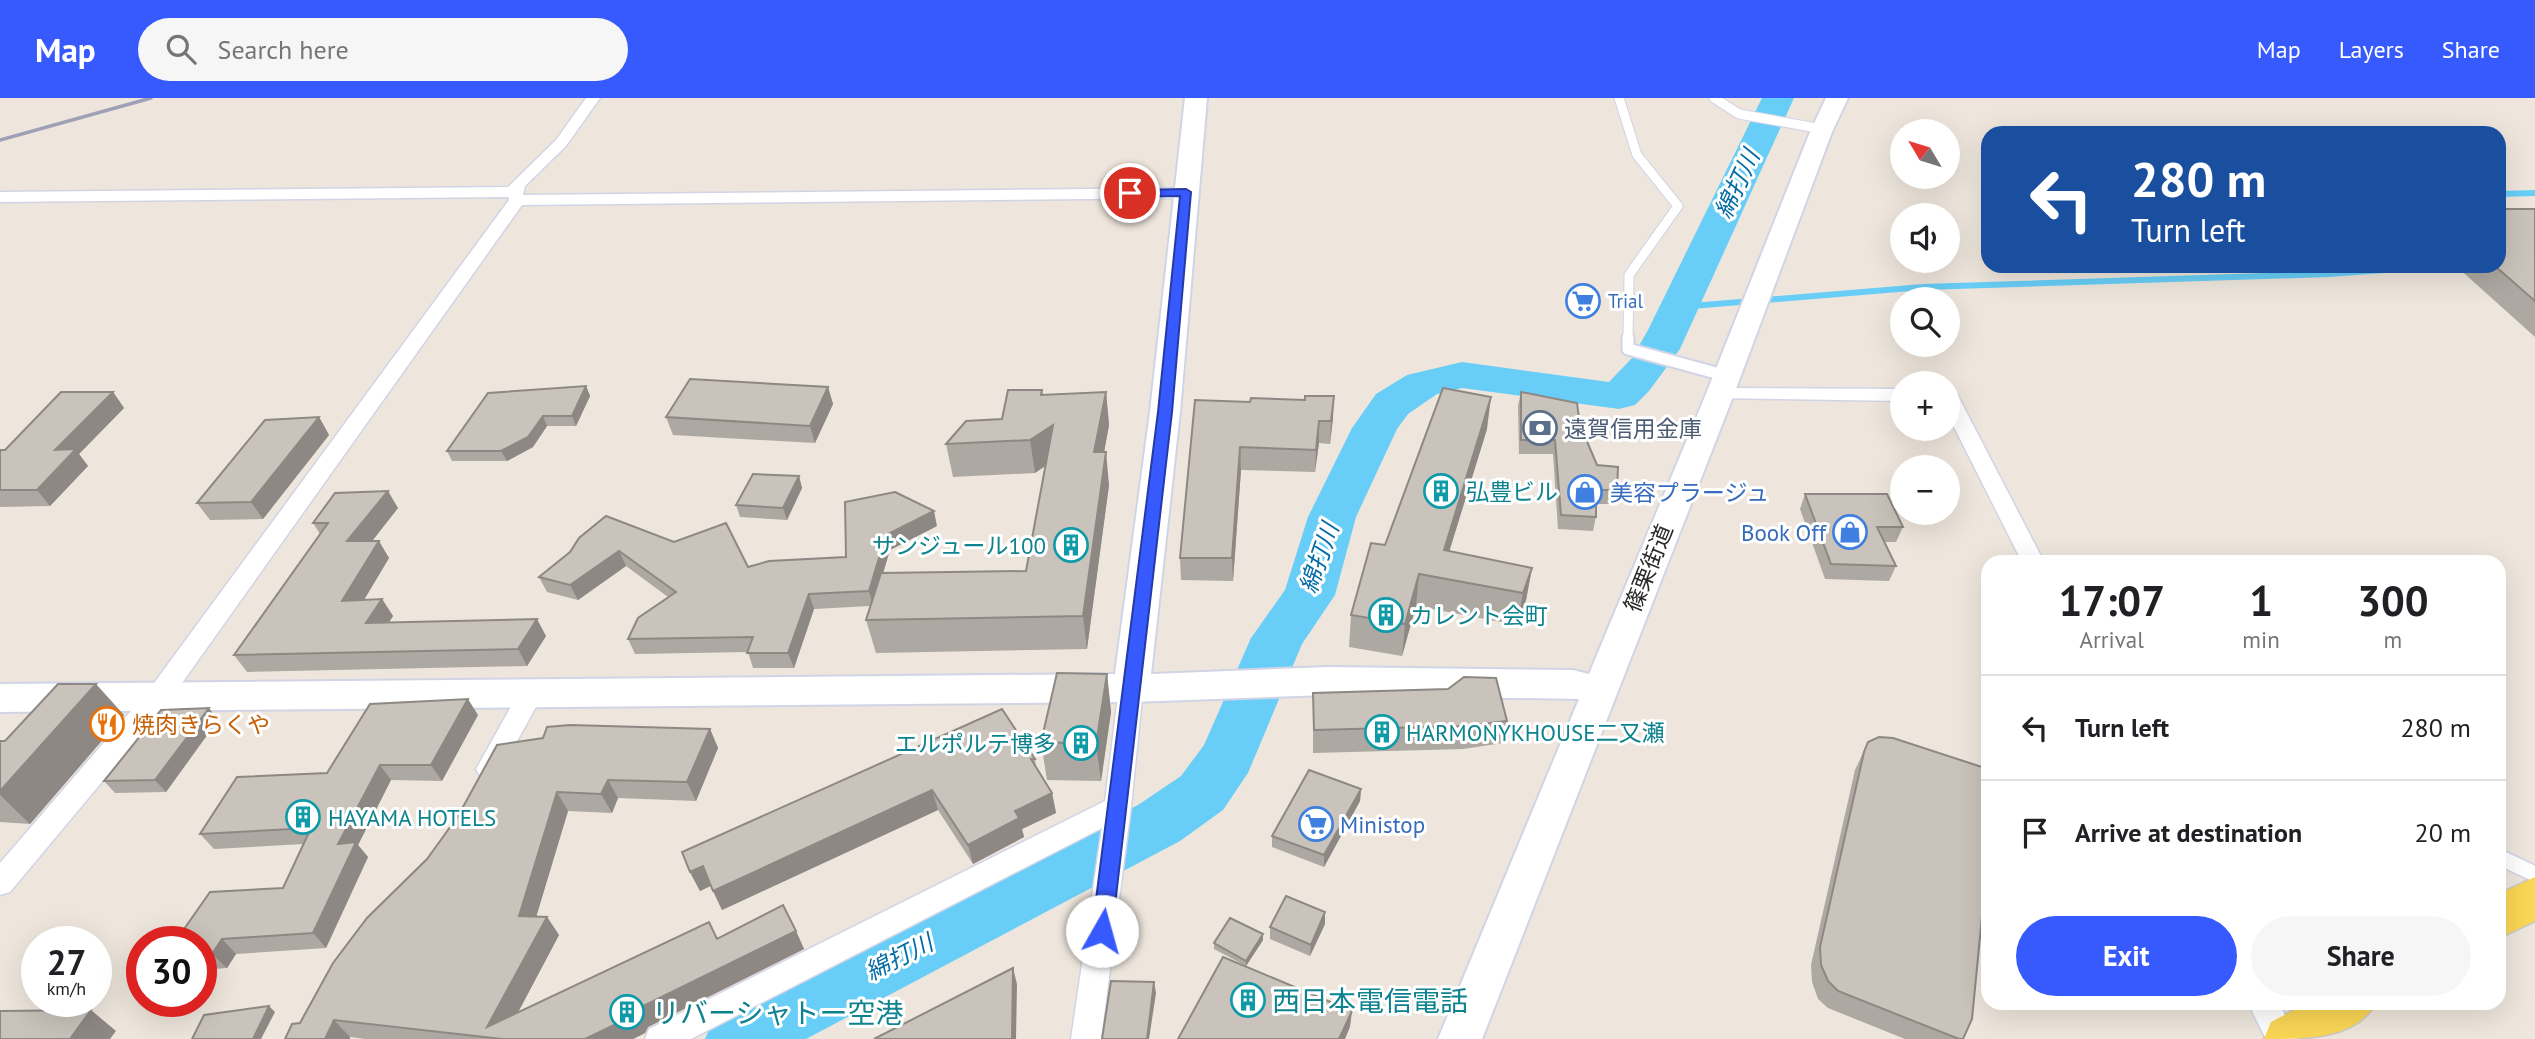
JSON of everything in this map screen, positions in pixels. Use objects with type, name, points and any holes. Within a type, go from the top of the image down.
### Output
[{"type":"main road","points":[[2506,914],[2535,897]]},
{"type":"main road","points":[[2289,1039],[2339,1010]]},
{"type":"street","points":[[0,883],[158,697],[516,196],[524,176],[561,143],[593,98]]},
{"type":"street","points":[[1086,1039],[1116,819],[1165,412],[1196,98]]},
{"type":"street","name":"篠栗街道","points":[[1460,1039],[1598,690],[1723,385],[1830,106]]},
{"type":"street","points":[[0,197],[1186,192]]},
{"type":"street","points":[[1723,385],[1890,394]]},
{"type":"street","points":[[1960,419],[2029,555]]},
{"type":"street","points":[[0,698],[1131,688],[1328,681],[1573,684],[1598,690]]},
{"type":"street","points":[[478,790],[531,694]]},
{"type":"street","points":[[660,1039],[1116,819]]},
{"type":"street","points":[[2267,1010],[2282,1039]]},
{"type":"lane","points":[[1619,98],[1637,155],[1678,206],[1629,275],[1628,349],[1723,385]]},
{"type":"lane","points":[[1714,98],[1740,114],[1830,106]]},
{"type":"lane","points":[[2506,860],[2535,874]]},
{"type":"building","points":[[2506,209],[2535,209],[2535,301],[2503,273],[2506,273]]},
{"type":"building","points":[[690,379],[828,387],[810,426],[666,417]]},
{"type":"building","points":[[586,386],[572,416],[543,416],[528,437],[501,451],[447,451],[488,393]]},
{"type":"building","points":[[1443,388],[1491,397],[1444,550],[1532,568],[1523,593],[1419,574],[1405,624],[1351,615],[1371,543],[1385,545]]},
{"type":"building","points":[[1008,390],[1042,390],[1041,395],[1106,392],[1094,452],[1106,452],[1083,616],[866,620],[881,573],[1026,571],[1053,425],[1030,440],[946,444],[966,421],[1002,419]]},
{"type":"building","points":[[61,392],[113,392],[55,450],[76,449],[37,490],[0,490],[0,450],[5,450]]},
{"type":"building","points":[[1521,392],[1577,403],[1580,425],[1597,465],[1618,467],[1617,490],[1596,490],[1596,517],[1561,515],[1555,440],[1521,440]]},
{"type":"building","points":[[1305,396],[1334,396],[1331,421],[1319,421],[1316,450],[1240,447],[1232,558],[1180,558],[1195,400],[1305,400]]},
{"type":"building","points":[[319,417],[251,502],[197,503],[265,420]]},
{"type":"building","points":[[753,474],[799,476],[783,508],[736,505]]},
{"type":"building","points":[[388,491],[347,541],[379,541],[342,601],[382,599],[366,623],[537,619],[518,649],[234,655],[328,523],[313,523],[335,493]]},
{"type":"building","points":[[895,492],[934,511],[886,535],[869,591],[809,594],[788,653],[747,653],[753,637],[628,639],[638,618],[676,592],[619,551],[570,585],[539,577],[570,552],[579,538],[606,516],[674,542],[726,523],[748,567],[769,561],[846,557],[845,502]]},
{"type":"building","points":[[1805,494],[1887,494],[1890,500],[1890,525],[1903,527],[1877,527],[1896,566],[1831,564]]},
{"type":"building","points":[[1057,673],[1107,674],[1096,744],[1041,742]]},
{"type":"building","points":[[1464,677],[1496,678],[1507,721],[1466,726],[1314,730],[1313,693],[1448,689]]},
{"type":"building","points":[[58,684],[96,684],[0,791],[0,741],[5,741]]},
{"type":"building","points":[[468,699],[431,765],[380,765],[338,844],[356,842],[313,933],[222,939],[217,946],[217,926],[186,926],[210,892],[283,888],[311,828],[200,834],[237,777],[327,773],[370,704]]},
{"type":"building","points":[[209,708],[155,780],[104,781],[161,710]]},
{"type":"building","points":[[1002,709],[1035,759],[1031,759],[1052,793],[1015,811],[1019,818],[968,845],[932,790],[713,891],[703,866],[690,872],[682,852]]},
{"type":"building","points":[[570,725],[710,729],[687,782],[608,780],[601,794],[557,792],[519,916],[547,917],[487,1027],[709,922],[717,939],[783,905],[796,931],[637,1009],[633,1016],[585,1039],[502,1039],[334,1020],[325,1039],[285,1039],[292,1024],[300,1023],[333,963],[367,918],[427,859],[458,816],[497,745],[543,738],[547,727]]},
{"type":"building","points":[[1879,737],[1893,738],[1981,767],[1981,927],[1972,1019],[1963,1039],[1838,991],[1828,981],[1821,965],[1820,947],[1868,742]]},
{"type":"building","name":"Ministop","points":[[1309,770],[1361,789],[1324,855],[1272,836]]},
{"type":"building","points":[[1286,896],[1325,912],[1311,945],[1270,927]]},
{"type":"building","points":[[1230,918],[1263,934],[1246,961],[1214,943]]},
{"type":"building","name":"西日本電信電話","points":[[1223,957],[1352,1011],[1339,1039],[1178,1039]]},
{"type":"building","points":[[1013,968],[1012,1039],[874,1039]]},
{"type":"building","points":[[1111,981],[1154,982],[1147,1039],[1102,1039]]},
{"type":"building","points":[[269,1006],[253,1039],[192,1039],[203,1017],[217,1017],[217,1013]]},
{"type":"building","points":[[0,1011],[21,1011],[21,1017],[86,1017],[70,1039],[0,1039]]},
{"type":"waterway","name":"綿打川","points":[[739,1039],[1159,823],[1202,793],[1228,757],[1278,638],[1309,595],[1332,517],[1375,428],[1392,404],[1422,384],[1462,375],[1619,396],[1634,382],[1659,349],[1778,98]]},
{"type":"waterway","points":[[2506,194],[2535,193]]},
{"type":"waterway","points":[[1679,307],[1923,287],[2343,273]]},
{"type":"railway","points":[[0,140],[151,98]]},
{"type":"place","name":"Trial","points":[[1583,301]]},
{"type":"place","name":"遠賀信用金庫","points":[[1540,428]]},
{"type":"place","name":"弘豊ビル","points":[[1441,491]]},
{"type":"place","name":"美容プラージュ","points":[[1585,492]]},
{"type":"place","name":"Book Off","points":[[1850,532]]},
{"type":"place","name":"サンジュール100","points":[[1071,545]]},
{"type":"place","name":"カレント会町","points":[[1386,615]]},
{"type":"place","name":"焼肉きらくや","points":[[107,724]]},
{"type":"place","name":"HARMONYKHOUSE二又瀬","points":[[1382,732]]},
{"type":"place","name":"エルポルテ博多","points":[[1081,743]]},
{"type":"place","name":"HAYAMA HOTELS","points":[[303,817]]},
{"type":"place","name":"Ministop","points":[[1316,824]]},
{"type":"place","name":"西日本電信電話","points":[[1248,1000]]},
{"type":"place","name":"リバーシャトー空港","points":[[627,1012]]},
{"type":"route","points":[[1102,931],[1165,412],[1186,192],[1130,193]]}]
